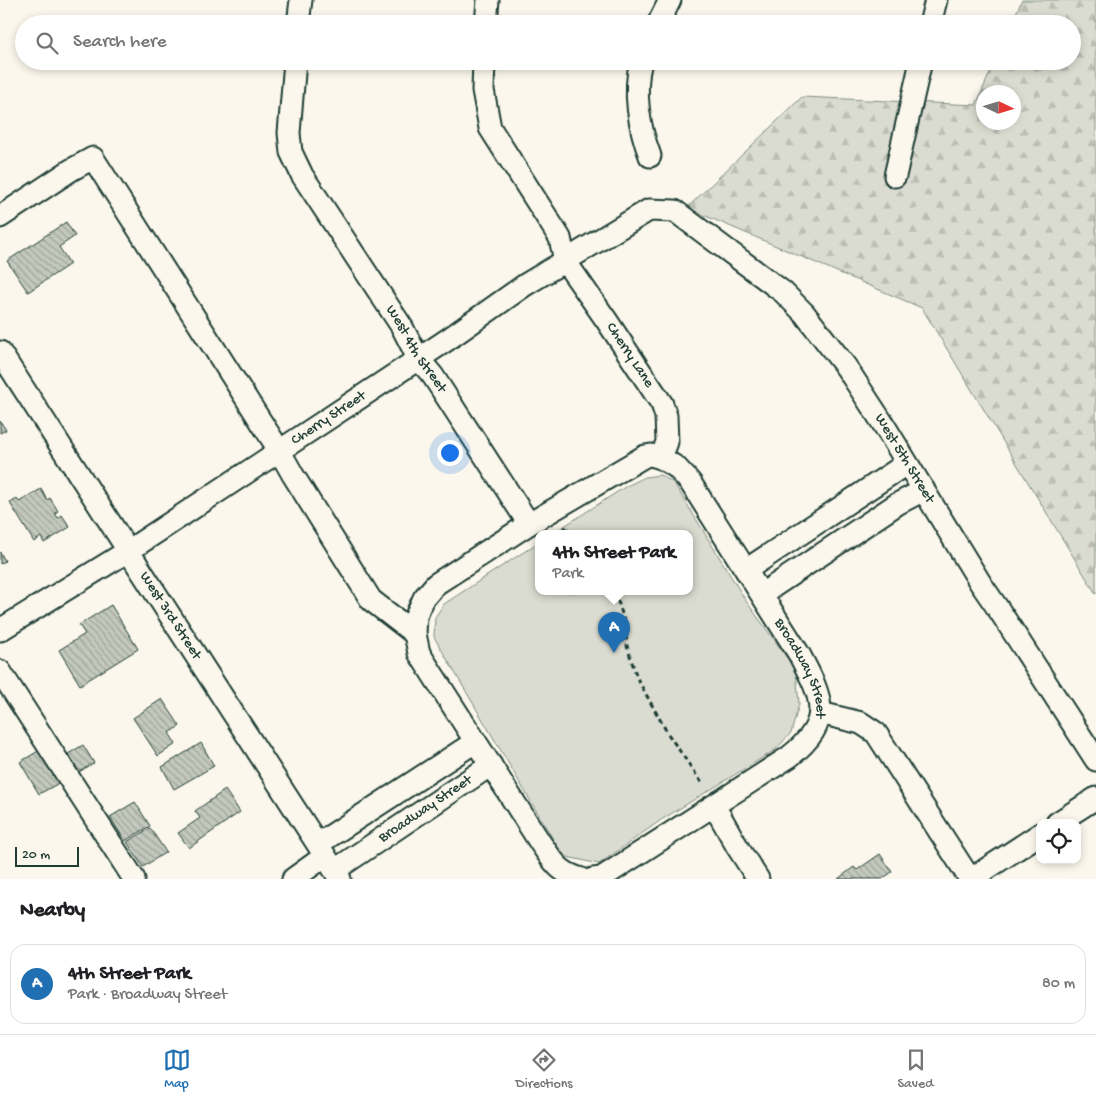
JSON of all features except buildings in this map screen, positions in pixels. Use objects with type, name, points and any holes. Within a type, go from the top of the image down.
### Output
[{"type":"street","points":[[299,15],[301,0]]},
{"type":"street","points":[[487,15],[488,0]]},
{"type":"street","points":[[662,15],[670,0]]},
{"type":"street","points":[[932,15],[936,0]]},
{"type":"street","name":"West 4th Street","points":[[294,70],[289,133],[291,152],[302,175],[402,327],[418,358],[433,376],[529,524]]},
{"type":"street","name":"Cherry Lane","points":[[484,70],[483,90],[490,128],[560,238],[566,261],[662,404],[666,416],[668,442],[661,458]]},
{"type":"street","points":[[639,70],[638,104],[641,128],[650,156]]},
{"type":"street","points":[[895,176],[920,70]]},
{"type":"street","points":[[0,217],[71,170],[93,158],[279,450],[293,476],[371,600],[415,630]]},
{"type":"street","name":"Cherry Street","points":[[0,630],[128,551],[447,340],[514,293],[649,210],[659,210]]},
{"type":"street","name":"West 5th Street","points":[[659,210],[675,211],[683,216],[783,292],[797,306],[846,368],[981,584],[1096,760]]},
{"type":"street","name":"West 3rd Street","points":[[0,352],[330,862]]},
{"type":"street","points":[[574,878],[557,866],[541,844],[419,653],[415,630],[416,616],[424,598],[436,584],[529,524],[644,456],[651,455],[661,458],[676,467],[690,482],[762,594],[898,504],[924,490]]},
{"type":"street","points":[[746,570],[906,464]]},
{"type":"street","name":"Broadway Street","points":[[593,879],[601,878],[789,757],[805,744],[815,730],[820,707],[815,684],[762,594]]},
{"type":"street","points":[[0,671],[134,879]]},
{"type":"street","points":[[820,713],[861,723],[876,733],[970,879],[1036,837]]},
{"type":"street","name":"Broadway Street","points":[[330,862],[475,742]]},
{"type":"street","name":"Broadway Street","points":[[293,879],[330,862],[491,765]]},
{"type":"street","points":[[1063,819],[1096,798]]},
{"type":"street","points":[[712,807],[720,816],[758,879]]},
{"type":"path","points":[[564,526],[569,530]]},
{"type":"path","points":[[616,595],[625,623],[627,646],[637,678],[668,734],[702,783]]},
{"type":"green space","points":[[1022,0],[1096,0],[1096,594],[922,308],[687,208],[802,97],[976,105],[976,130],[1021,130],[1021,85],[985,85],[991,70],[1081,70],[1081,15],[1015,15]]},
{"type":"green space","points":[[660,475],[674,483],[746,601],[796,670],[799,704],[791,733],[775,750],[661,820],[599,864],[563,856],[434,637],[435,617],[444,604],[535,545],[535,595],[693,595],[693,530],[558,530],[625,487],[645,477]]},
{"type":"place","name":"4th Street Park","points":[[614,653]]}]
